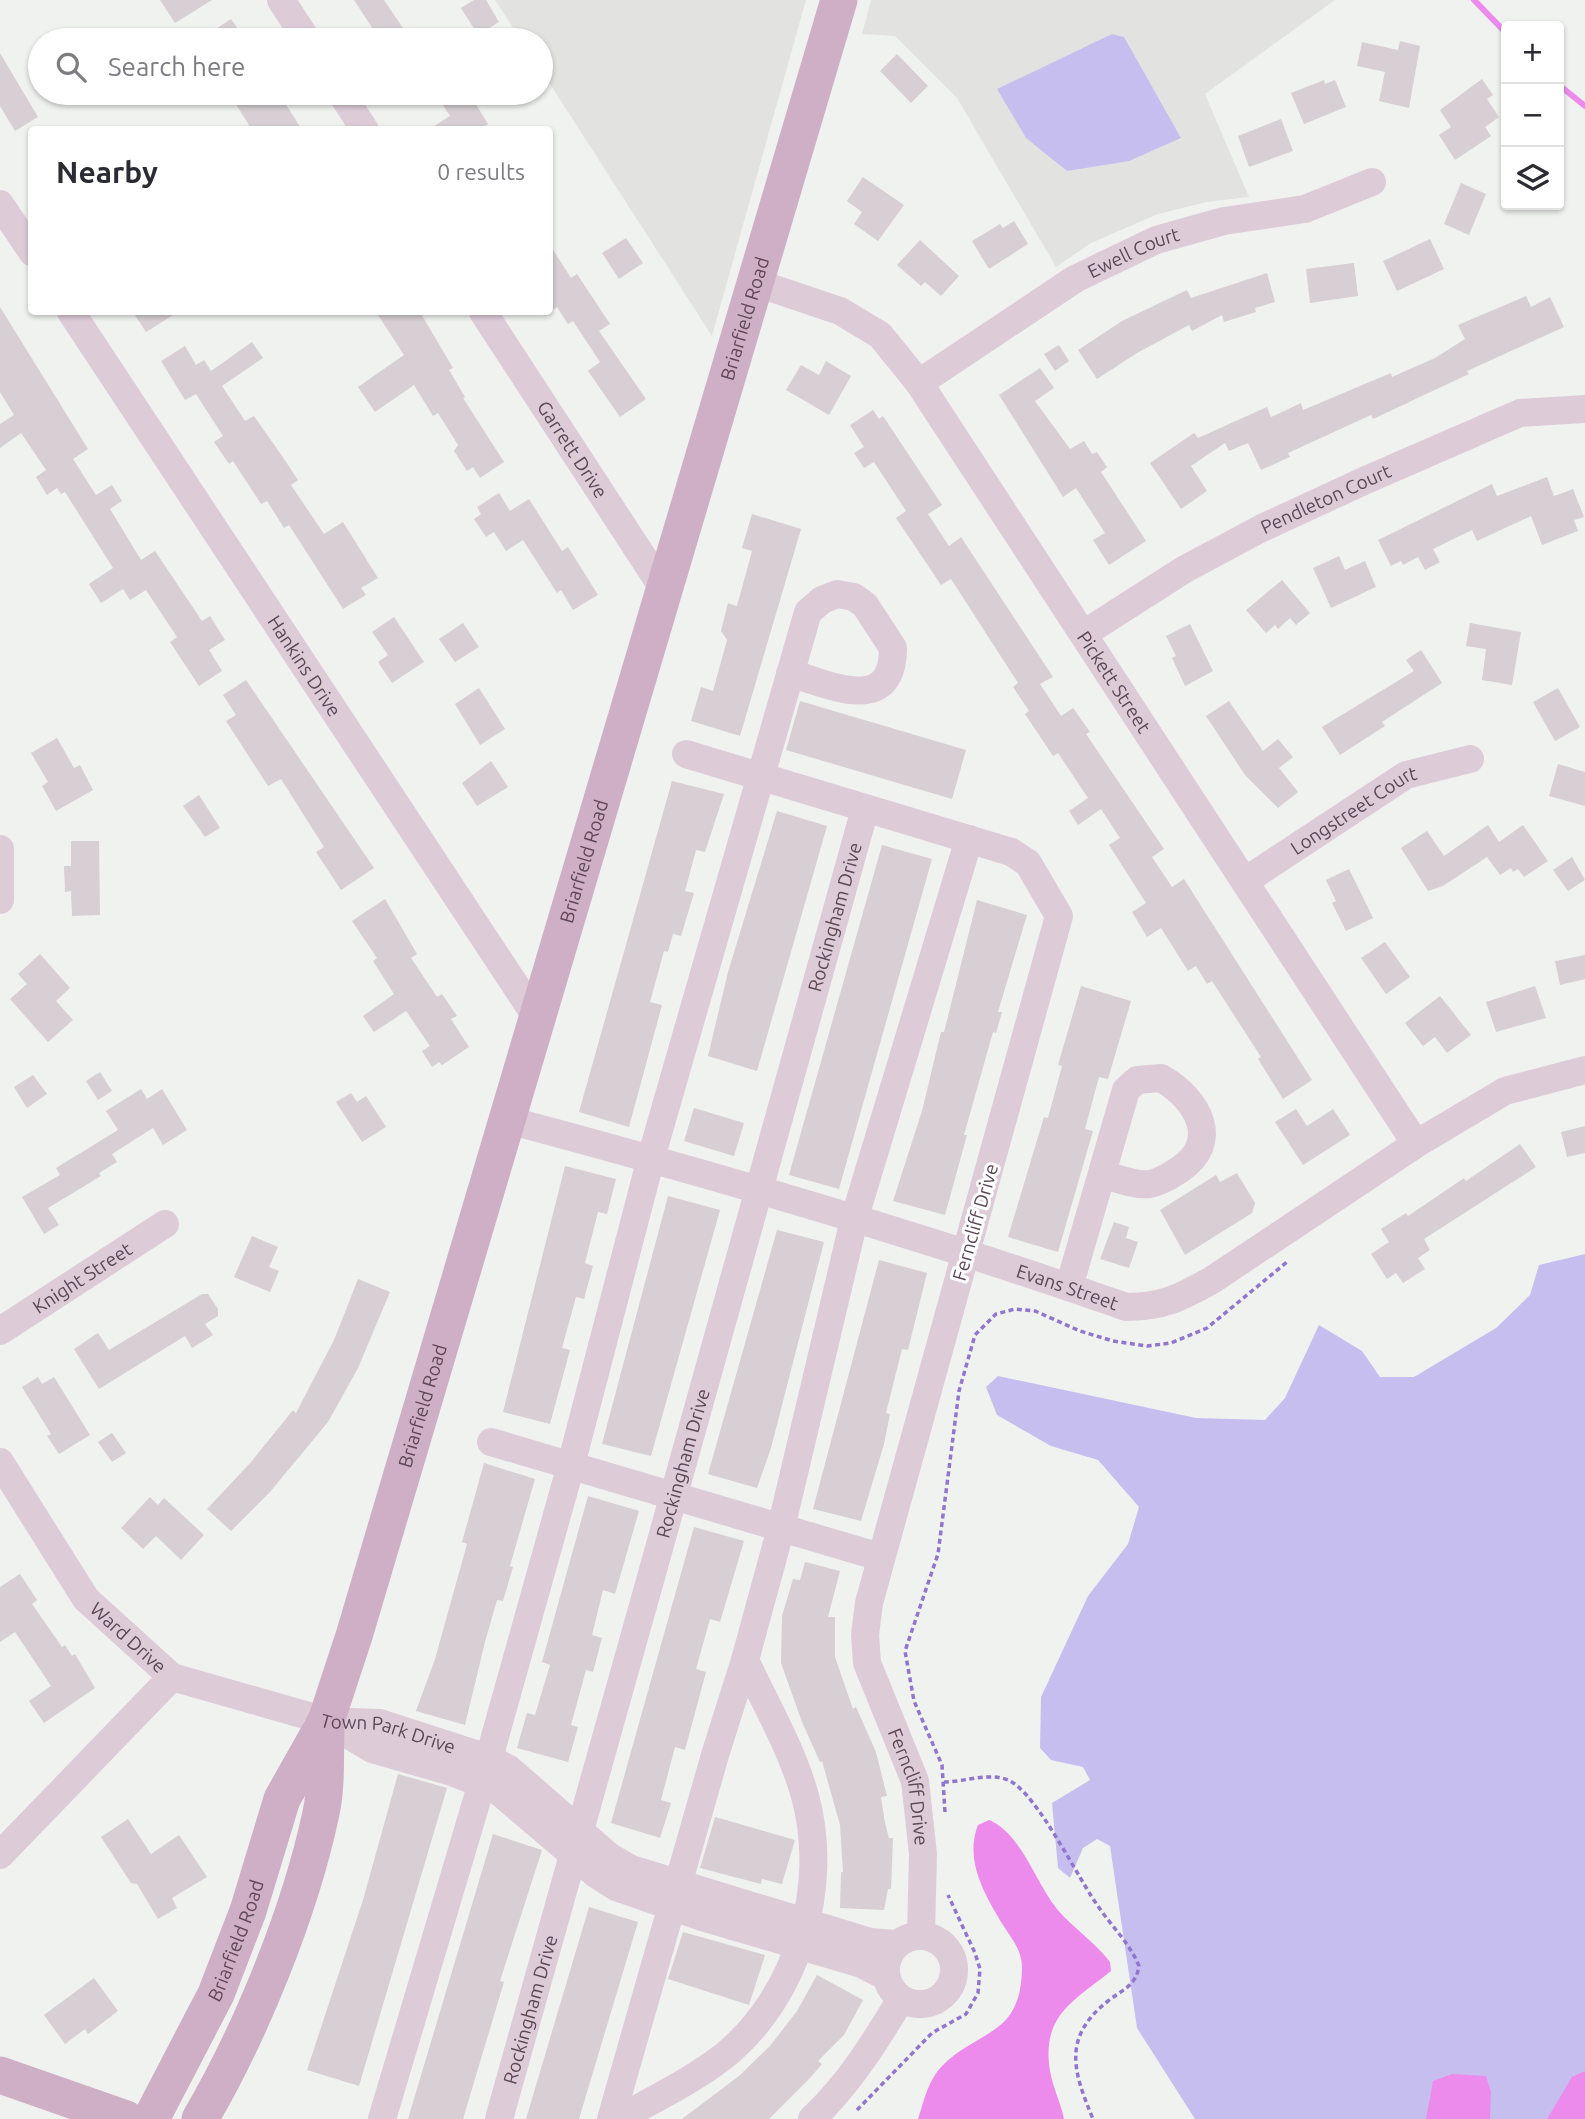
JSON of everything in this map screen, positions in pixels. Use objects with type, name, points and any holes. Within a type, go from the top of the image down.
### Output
[{"type":"main road","name":"Briarfield Road","points":[[151,2119],[216,1994],[248,1911],[282,1800],[326,1721],[508,1120],[663,588],[757,282],[839,0]]},
{"type":"main road","name":"Briarfield Road","points":[[200,2119],[257,2003],[298,1892],[322,1811],[326,1721]]},
{"type":"main road","points":[[0,2075],[126,2119]]},
{"type":"street","points":[[281,0],[299,28]]},
{"type":"street","points":[[349,105],[362,126]]},
{"type":"street","name":"Ewell Court","points":[[919,383],[1075,279],[1156,240],[1224,221],[1305,209],[1372,182]]},
{"type":"street","points":[[0,204],[28,246]]},
{"type":"street","name":"Pickett Street","points":[[757,282],[840,311],[880,335],[919,383],[1085,633],[1416,1144]]},
{"type":"street","name":"Hankins Drive","points":[[73,315],[537,1018]]},
{"type":"street","name":"Garrett Drive","points":[[485,315],[663,588]]},
{"type":"street","name":"Pendleton Court","points":[[1085,633],[1185,569],[1262,528],[1354,485],[1520,413],[1585,409]]},
{"type":"street","points":[[382,2119],[485,1770],[571,1465],[651,1158],[790,673]]},
{"type":"street","name":"Ferncliff Drive","points":[[686,754],[1011,852],[1028,863],[1059,916],[880,1557],[866,1624],[867,1663],[915,1781],[923,1854],[908,1940]]},
{"type":"street","name":"Longstreet Court","points":[[1245,881],[1406,775],[1470,759]]},
{"type":"street","name":"Rockingham Drive","points":[[499,2119],[676,1496],[757,1191],[865,809]]},
{"type":"street","points":[[611,2119],[781,1528],[854,1220],[969,839]]},
{"type":"street","points":[[0,900],[1,851]]},
{"type":"street","name":"Evans Street","points":[[508,1120],[651,1158],[1126,1307],[1155,1307],[1181,1297],[1416,1144],[1505,1091],[1585,1070]]},
{"type":"street","points":[[1069,1287],[1102,1174]]},
{"type":"street","name":"Knight Street","points":[[0,1331],[165,1224]]},
{"type":"street","points":[[491,1442],[880,1557]]},
{"type":"street","name":"Ward Drive","points":[[0,1462],[86,1599],[172,1677],[326,1721]]},
{"type":"street","points":[[619,2119],[699,2074],[725,2055],[760,2017],[791,1967],[802,1934],[814,1861],[805,1796],[745,1660]]},
{"type":"street","points":[[0,1855],[172,1677]]},
{"type":"street","name":"Town Park Drive","points":[[326,1721],[372,1749],[452,1772],[485,1770],[507,1798],[578,1843],[616,1887],[676,1895],[802,1934],[886,1976]]},
{"type":"street","name":"Town Park Drive","points":[[802,1934],[870,1942],[908,1940]]},
{"type":"street","points":[[908,1940],[942,1943],[950,1952],[954,1974],[951,1985],[934,2001],[912,2004],[901,1999],[888,1985],[886,1965],[908,1940]]},
{"type":"street","points":[[811,2119],[834,2098],[869,2052],[901,1999]]},
{"type":"path","points":[[944,1819],[944,1782],[937,1752],[910,1689],[905,1651],[938,1554],[959,1391],[975,1335],[996,1314],[1015,1309],[1035,1311],[1080,1331],[1113,1341],[1147,1346],[1171,1343],[1208,1328],[1290,1259]]},
{"type":"path","points":[[944,1782],[996,1777],[1019,1787],[1055,1836],[1100,1910],[1135,1956],[1139,1966],[1134,1982],[1098,2010],[1089,2021],[1075,2055],[1078,2085],[1093,2119]]},
{"type":"path","points":[[848,2119],[932,2033],[966,2014],[978,1993],[981,1981],[975,1952],[945,1887]]},
{"type":"shaded area","points":[[495,0],[806,0],[712,336],[553,89],[553,28],[513,28]]},
{"type":"shaded area","points":[[871,0],[1335,0],[1205,94],[1249,197],[1207,202],[1158,214],[1091,243],[1056,267],[957,98],[895,36],[862,34]]},
{"type":"shaded area","points":[[1112,34],[1124,37],[1181,138],[1129,161],[1067,171],[1026,138],[997,89]]},
{"type":"shaded area","points":[[1585,1254],[1585,2119],[1195,2119],[1137,2028],[1110,1846],[1097,1839],[1083,1848],[1070,1878],[1058,1868],[1052,1803],[1090,1780],[1083,1767],[1051,1760],[1040,1748],[1041,1697],[1088,1596],[1128,1544],[1139,1507],[1098,1460],[1051,1446],[997,1415],[986,1387],[998,1376],[1196,1418],[1265,1420],[1285,1398],[1319,1325],[1362,1351],[1380,1377],[1414,1377],[1496,1328],[1530,1295],[1539,1265]]},
{"type":"shaded area","points":[[989,1820],[1010,1836],[1019,1847],[1057,1909],[1110,1962],[1111,1971],[1063,2011],[1051,2036],[1050,2071],[1064,2119],[918,2119],[927,2091],[937,2072],[956,2054],[996,2029],[1014,2007],[1020,1990],[1022,1962],[1018,1950],[983,1889],[975,1864],[974,1838],[978,1825]]},
{"type":"shaded area","points":[[1585,2071],[1585,2119],[1547,2119],[1572,2077]]},
{"type":"shaded area","points":[[1452,2074],[1486,2076],[1491,2092],[1490,2119],[1426,2119],[1433,2081]]},
{"type":"building","points":[[160,0],[212,0],[175,23]]},
{"type":"building","points":[[354,0],[384,0],[403,28],[372,28]]},
{"type":"building","points":[[474,0],[486,0],[499,22],[489,28],[474,28],[461,8]]},
{"type":"building","points":[[231,19],[237,28],[217,28]]},
{"type":"building","points":[[1400,41],[1420,46],[1409,108],[1379,101],[1385,72],[1357,66],[1362,42],[1398,50]]},
{"type":"building","points":[[0,53],[28,100],[28,105],[31,105],[38,117],[15,131],[0,106]]},
{"type":"building","points":[[897,54],[928,86],[911,103],[880,71]]},
{"type":"building","points":[[1482,79],[1493,95],[1487,99],[1499,117],[1485,127],[1491,136],[1455,160],[1439,135],[1451,127],[1440,110]]},
{"type":"building","points":[[1324,80],[1325,84],[1335,80],[1346,107],[1304,124],[1291,93]]},
{"type":"building","points":[[236,105],[286,105],[300,126],[250,126]]},
{"type":"building","points":[[443,105],[476,105],[488,124],[434,126],[450,116]]},
{"type":"building","points":[[1281,119],[1293,151],[1249,167],[1238,136]]},
{"type":"building","points":[[863,177],[904,205],[878,241],[854,224],[862,212],[847,201]]},
{"type":"building","points":[[1461,183],[1486,194],[1469,235],[1444,224]]},
{"type":"building","points":[[1014,221],[1028,244],[989,269],[972,241],[1000,224],[1003,228]]},
{"type":"building","points":[[626,238],[643,263],[619,279],[602,253]]},
{"type":"building","points":[[1430,239],[1444,269],[1397,291],[1383,261]]},
{"type":"building","points":[[920,240],[959,276],[941,296],[925,282],[921,286],[897,265]]},
{"type":"building","points":[[553,250],[571,278],[577,274],[610,324],[599,331],[646,399],[620,417],[588,371],[600,362],[573,321],[568,324],[557,307],[553,310]]},
{"type":"building","points":[[1354,263],[1358,296],[1310,303],[1306,269]]},
{"type":"building","points":[[1267,273],[1275,302],[1255,308],[1256,312],[1224,322],[1222,315],[1192,331],[1189,325],[1137,353],[1097,379],[1078,350],[1122,321],[1187,290],[1191,298]]},
{"type":"building","points":[[1526,296],[1531,307],[1550,297],[1564,327],[1467,371],[1469,374],[1373,419],[1371,415],[1288,453],[1290,457],[1261,470],[1248,443],[1229,451],[1225,443],[1191,466],[1207,491],[1181,509],[1150,463],[1194,433],[1198,438],[1267,407],[1271,417],[1301,403],[1303,410],[1391,373],[1392,377],[1435,358],[1465,339],[1458,325]]},
{"type":"building","points":[[0,307],[88,449],[73,459],[96,495],[112,485],[122,501],[110,509],[141,560],[155,551],[202,621],[210,616],[225,640],[209,650],[222,671],[199,686],[170,642],[177,637],[146,590],[130,600],[123,589],[101,603],[89,584],[113,568],[65,492],[61,494],[57,488],[47,495],[36,477],[46,470],[21,433],[0,448],[0,424],[14,415],[0,392]]},
{"type":"building","points":[[135,315],[173,315],[146,332]]},
{"type":"building","points":[[378,315],[422,315],[453,368],[449,370],[465,397],[463,398],[504,462],[480,478],[473,467],[467,471],[454,451],[458,445],[438,413],[433,416],[414,385],[375,412],[358,387],[404,355]]},
{"type":"building","points":[[252,342],[263,358],[222,386],[245,421],[254,416],[282,456],[298,480],[291,485],[324,534],[343,522],[378,578],[361,588],[366,595],[343,609],[289,525],[284,528],[267,501],[261,504],[233,461],[229,464],[214,442],[223,436],[196,394],[185,400],[161,361],[185,346],[196,365],[204,360],[211,371]]},
{"type":"building","points":[[1059,345],[1069,361],[1055,371],[1044,354]]},
{"type":"building","points":[[826,361],[851,376],[829,415],[786,390],[801,365],[819,375]]},
{"type":"building","points":[[1040,368],[1054,388],[1035,401],[1070,449],[1084,441],[1092,454],[1097,452],[1107,467],[1101,472],[1146,541],[1109,565],[1093,540],[1105,533],[1076,488],[1063,497],[999,395]]},
{"type":"building","points":[[873,410],[879,419],[883,416],[942,505],[928,514],[949,546],[961,537],[1053,677],[1040,684],[1061,716],[1073,708],[1090,732],[1086,734],[1164,849],[1152,857],[1172,887],[1184,879],[1312,1080],[1283,1099],[1258,1059],[1261,1057],[1212,981],[1207,984],[1196,966],[1188,971],[1161,928],[1147,937],[1132,912],[1146,903],[1109,845],[1120,838],[1101,809],[1078,825],[1069,811],[1088,798],[1058,753],[1053,756],[1025,714],[1029,711],[1013,687],[1018,683],[951,579],[941,585],[896,518],[906,511],[874,462],[864,468],[854,453],[864,447],[850,425]]},
{"type":"building","points":[[1547,477],[1554,496],[1573,489],[1584,517],[1574,520],[1578,531],[1542,545],[1531,516],[1477,541],[1472,530],[1433,549],[1440,562],[1425,570],[1418,557],[1403,565],[1401,561],[1391,566],[1378,540],[1492,484],[1497,496]]},
{"type":"building","points":[[499,493],[510,511],[529,499],[562,551],[568,547],[598,595],[573,610],[561,590],[557,593],[523,540],[506,551],[494,532],[486,537],[474,519],[481,514],[477,507]]},
{"type":"building","points":[[752,514],[801,529],[740,736],[691,721],[701,687],[713,691],[727,640],[721,631],[728,603],[737,606],[752,551],[742,548]]},
{"type":"building","points":[[1339,556],[1345,570],[1365,561],[1376,587],[1331,608],[1313,568]]},
{"type":"building","points":[[1282,580],[1310,613],[1296,625],[1290,618],[1278,629],[1275,625],[1266,633],[1246,610]]},
{"type":"building","points":[[394,617],[424,662],[392,683],[378,662],[388,655],[372,632]]},
{"type":"building","points":[[463,623],[479,647],[455,662],[439,639]]},
{"type":"building","points":[[1470,623],[1521,632],[1512,685],[1482,680],[1486,649],[1466,646]]},
{"type":"building","points":[[1190,624],[1213,671],[1185,686],[1172,658],[1176,656],[1166,636]]},
{"type":"building","points":[[1421,650],[1442,683],[1382,722],[1385,726],[1340,755],[1322,727],[1414,671],[1406,660]]},
{"type":"building","points":[[246,680],[374,868],[341,890],[316,852],[324,847],[281,779],[268,786],[226,721],[236,715],[223,695]]},
{"type":"building","points":[[479,688],[505,729],[480,745],[455,704]]},
{"type":"building","points":[[1558,688],[1580,727],[1555,741],[1533,702]]},
{"type":"building","points":[[800,701],[966,750],[952,799],[786,750]]},
{"type":"building","points":[[1229,701],[1263,751],[1278,739],[1293,757],[1279,768],[1298,792],[1278,808],[1245,775],[1206,716]]},
{"type":"building","points":[[57,738],[74,768],[80,765],[93,790],[56,811],[42,786],[48,782],[31,753]]},
{"type":"building","points":[[491,761],[508,787],[477,806],[462,783]]},
{"type":"building","points":[[1558,764],[1585,772],[1585,806],[1549,796]]},
{"type":"building","points":[[672,781],[724,794],[705,852],[696,850],[685,891],[694,893],[681,936],[673,934],[668,952],[664,951],[650,1002],[662,1005],[629,1127],[579,1112]]},
{"type":"building","points":[[199,795],[220,828],[205,837],[183,806]]},
{"type":"building","points":[[777,811],[827,826],[757,1071],[708,1056],[728,972]]},
{"type":"building","points":[[1488,825],[1499,842],[1523,825],[1548,861],[1524,877],[1518,869],[1513,872],[1511,868],[1500,875],[1487,857],[1443,886],[1428,891],[1401,848],[1427,831],[1444,856]]},
{"type":"building","points":[[71,841],[99,841],[100,915],[72,916],[71,891],[65,892],[64,866],[71,866]]},
{"type":"building","points":[[882,845],[932,859],[839,1189],[789,1175]]},
{"type":"building","points":[[1572,857],[1585,880],[1568,891],[1553,870]]},
{"type":"building","points":[[1349,869],[1373,918],[1346,931],[1332,903],[1336,901],[1326,880]]},
{"type":"building","points":[[385,899],[417,954],[411,958],[437,997],[442,994],[457,1016],[451,1019],[469,1047],[442,1065],[439,1062],[432,1067],[422,1051],[430,1046],[406,1011],[374,1032],[363,1016],[394,994],[373,961],[377,958],[352,921]]},
{"type":"building","points":[[977,900],[1027,915],[998,1012],[1002,1012],[996,1033],[993,1032],[964,1135],[967,1135],[945,1215],[893,1201],[922,1111]]},
{"type":"building","points":[[1385,942],[1410,977],[1386,994],[1361,958]]},
{"type":"building","points":[[40,954],[70,988],[56,1001],[73,1020],[48,1042],[10,999],[27,984],[18,974]]},
{"type":"building","points":[[1585,955],[1585,979],[1560,985],[1555,961]]},
{"type":"building","points":[[1081,986],[1131,1001],[1108,1079],[1099,1077],[1085,1129],[1093,1131],[1058,1252],[1008,1237],[1044,1117],[1048,1118],[1062,1066],[1058,1065]]},
{"type":"building","points":[[1535,986],[1546,1018],[1496,1032],[1486,1002]]},
{"type":"building","points":[[1440,996],[1471,1035],[1447,1053],[1435,1037],[1423,1046],[1405,1023]]},
{"type":"building","points":[[100,1072],[112,1091],[98,1100],[86,1081]]},
{"type":"building","points":[[33,1075],[47,1094],[27,1108],[14,1087]]},
{"type":"building","points":[[141,1089],[147,1099],[162,1089],[187,1130],[163,1145],[153,1128],[112,1154],[117,1162],[99,1173],[101,1176],[48,1208],[59,1225],[44,1234],[22,1197],[60,1175],[56,1168],[118,1130],[106,1111]]},
{"type":"building","points":[[351,1093],[357,1102],[366,1096],[386,1127],[362,1142],[336,1102]]},
{"type":"building","points":[[694,1108],[744,1123],[734,1156],[684,1141]]},
{"type":"building","points":[[1296,1109],[1307,1126],[1333,1109],[1350,1135],[1303,1165],[1275,1122]]},
{"type":"building","points":[[1585,1126],[1585,1153],[1567,1157],[1561,1132]]},
{"type":"building","points":[[1520,1144],[1536,1167],[1424,1239],[1430,1250],[1418,1258],[1425,1269],[1403,1283],[1396,1273],[1387,1279],[1371,1254],[1389,1242],[1381,1229],[1406,1213],[1408,1216],[1464,1178],[1466,1181]]},
{"type":"building","points":[[565,1166],[616,1179],[607,1214],[598,1212],[585,1263],[593,1266],[584,1299],[576,1297],[562,1348],[570,1350],[550,1424],[503,1412]]},
{"type":"building","points":[[1237,1173],[1255,1203],[1252,1213],[1185,1255],[1160,1210],[1216,1175],[1220,1182]]},
{"type":"building","points":[[668,1196],[720,1210],[651,1456],[602,1444]]},
{"type":"building","points":[[1114,1222],[1129,1227],[1126,1238],[1138,1242],[1129,1268],[1100,1259]]},
{"type":"building","points":[[777,1230],[824,1242],[771,1448],[757,1488],[708,1474]]},
{"type":"building","points":[[252,1236],[278,1247],[269,1267],[279,1271],[270,1292],[234,1277]]},
{"type":"building","points":[[879,1260],[927,1273],[908,1350],[902,1349],[886,1413],[890,1414],[884,1444],[861,1521],[813,1509]]},
{"type":"building","points":[[358,1279],[390,1292],[358,1368],[328,1422],[270,1492],[231,1531],[207,1509],[251,1462],[293,1410],[296,1413],[334,1340]]},
{"type":"building","points":[[202,1294],[208,1294],[218,1309],[218,1316],[205,1324],[213,1335],[192,1348],[185,1336],[99,1389],[74,1349],[98,1333],[109,1350]]},
{"type":"building","points":[[38,1377],[42,1384],[54,1377],[90,1435],[59,1454],[47,1436],[51,1434],[22,1387]]},
{"type":"building","points":[[112,1433],[126,1453],[112,1462],[98,1442]]},
{"type":"building","points":[[484,1463],[535,1479],[510,1566],[513,1567],[503,1601],[497,1600],[485,1642],[465,1725],[416,1711],[435,1659],[467,1544],[462,1542]]},
{"type":"building","points":[[588,1496],[639,1511],[615,1594],[603,1590],[592,1635],[602,1638],[593,1672],[586,1670],[571,1725],[578,1727],[568,1762],[517,1748],[527,1713],[535,1715],[550,1665],[542,1662]]},
{"type":"building","points":[[150,1497],[158,1505],[164,1498],[204,1535],[181,1560],[156,1536],[143,1549],[121,1528]]},
{"type":"building","points":[[694,1527],[744,1541],[720,1622],[710,1619],[696,1669],[706,1672],[685,1750],[675,1747],[661,1800],[671,1803],[660,1838],[611,1823]]},
{"type":"building","points":[[805,1562],[840,1571],[828,1617],[835,1617],[835,1657],[853,1709],[856,1707],[876,1752],[887,1796],[881,1797],[885,1823],[889,1838],[893,1838],[891,1889],[888,1889],[884,1910],[840,1908],[843,1872],[840,1825],[822,1761],[820,1762],[802,1722],[781,1663],[782,1616],[793,1579],[800,1580]]},
{"type":"building","points":[[20,1574],[37,1600],[32,1604],[62,1647],[65,1645],[72,1656],[75,1654],[95,1688],[44,1723],[29,1701],[51,1686],[15,1632],[0,1642],[0,1587]]},
{"type":"building","points":[[398,1774],[447,1788],[359,2086],[307,2070],[363,1900]]},
{"type":"building","points":[[715,1817],[795,1840],[782,1884],[762,1879],[761,1884],[700,1868]]},
{"type":"building","points":[[128,1819],[151,1854],[179,1835],[207,1877],[172,1898],[177,1908],[158,1919],[137,1884],[131,1883],[101,1837]]},
{"type":"building","points":[[493,1834],[542,1850],[500,1981],[504,1982],[463,2119],[408,2119]]},
{"type":"building","points":[[589,1907],[638,1922],[579,2119],[526,2119]]},
{"type":"building","points":[[683,1932],[765,1955],[749,2005],[668,1979]]},
{"type":"building","points":[[817,1975],[863,2000],[844,2035],[818,2061],[822,2064],[810,2078],[769,2119],[682,2119],[739,2076],[770,2046],[797,2011]]},
{"type":"building","points":[[94,1978],[118,2011],[88,2034],[85,2029],[65,2044],[44,2015]]},
{"type":"waterway","points":[[1474,0],[1501,28]]},
{"type":"waterway","points":[[1564,89],[1585,106]]}]
